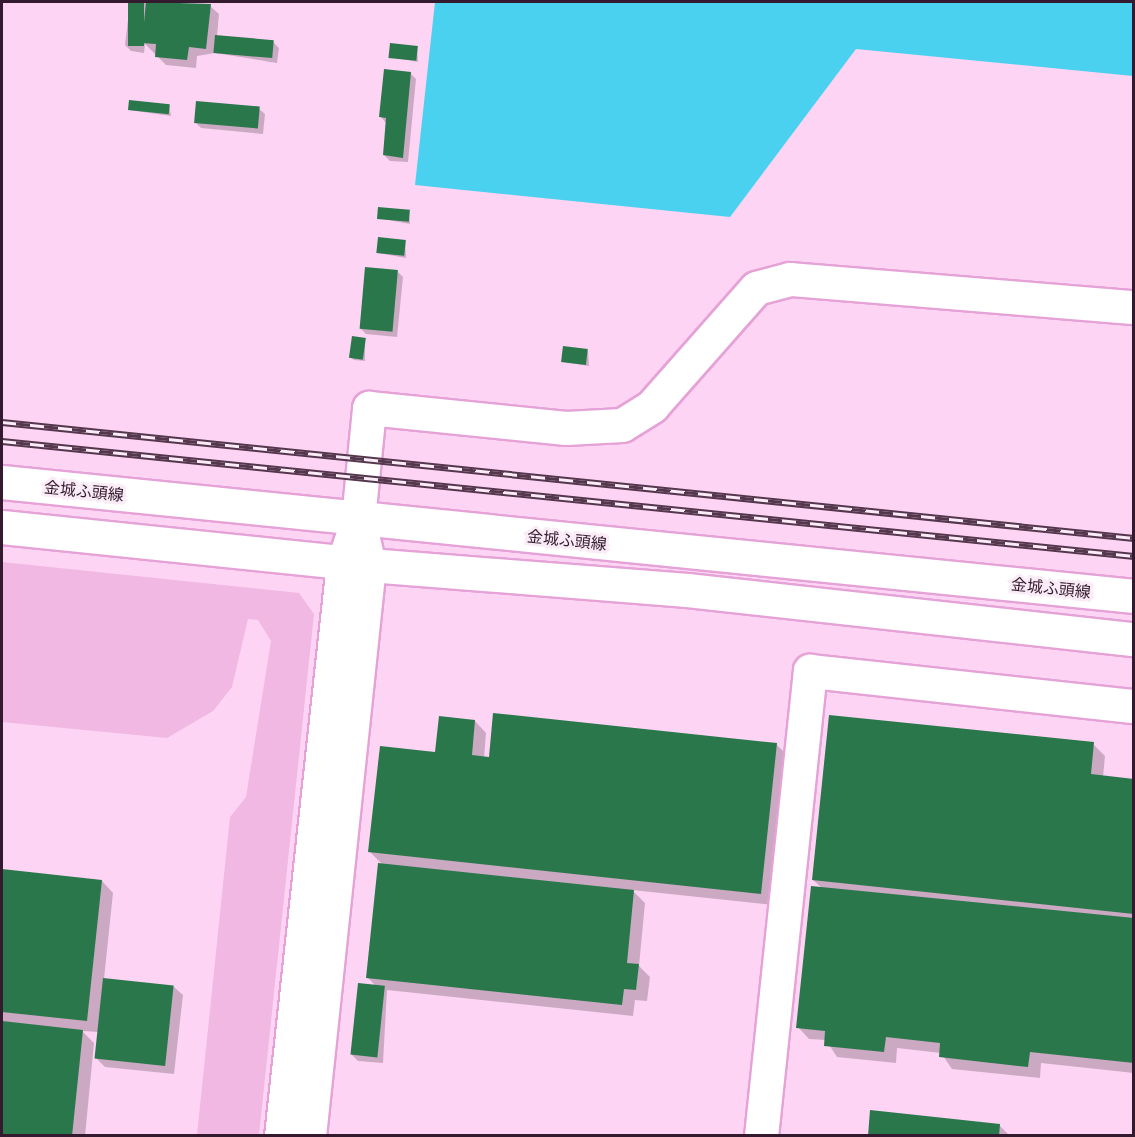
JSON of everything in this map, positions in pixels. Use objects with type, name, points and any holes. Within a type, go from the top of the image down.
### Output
[{"type":"street","points":[[309,1136],[358,519],[369,408],[566,428],[622,425],[652,406],[744,301],[768,282],[817,280],[1134,307]]},
{"type":"street","name":"金城ふ頭線","points":[[2,482],[1134,596]]},
{"type":"street","points":[[2,527],[356,564],[687,590],[1134,639]]},
{"type":"street","points":[[282,1136],[356,564]]},
{"type":"street","points":[[761,1136],[810,671],[1134,706]]},
{"type":"shaded area","points":[[2,562],[299,593],[314,614],[259,1135],[197,1135],[230,817],[246,797],[271,641],[258,620],[248,619],[232,687],[213,711],[167,738],[2,722]]},
{"type":"water","points":[[435,2],[1133,2],[1133,76],[856,49],[730,217],[415,185]]},
{"type":"building","points":[[128,2],[144,2],[144,46],[128,46]]},
{"type":"building","points":[[146,2],[211,4],[206,49],[189,47],[187,60],[155,57],[156,44],[142,43]]},
{"type":"building","points":[[215,35],[274,40],[272,58],[213,53]]},
{"type":"building","points":[[390,43],[418,46],[416,61],[388,58]]},
{"type":"building","points":[[384,69],[411,72],[403,158],[383,155],[386,118],[379,117]]},
{"type":"building","points":[[129,100],[170,104],[169,114],[128,110]]},
{"type":"building","points":[[196,101],[260,107],[258,128],[194,123]]},
{"type":"building","points":[[378,207],[410,210],[409,222],[377,219]]},
{"type":"building","points":[[378,237],[406,240],[404,256],[376,253]]},
{"type":"building","points":[[365,267],[398,270],[392,332],[360,329]]},
{"type":"building","points":[[352,336],[366,338],[363,360],[349,358]]},
{"type":"building","points":[[563,346],[588,349],[586,365],[561,362]]},
{"type":"building","points":[[493,713],[777,743],[761,894],[368,852],[380,746],[435,752],[439,716],[475,720],[472,755],[489,757]]},
{"type":"building","points":[[829,715],[1094,742],[1091,774],[1134,779],[1134,914],[812,880]]},
{"type":"building","points":[[378,863],[634,890],[627,963],[639,964],[636,990],[624,989],[622,1005],[366,978]]},
{"type":"building","points":[[2,869],[102,880],[87,1021],[2,1012]]},
{"type":"building","points":[[811,886],[1134,918],[1134,1063],[1030,1052],[1028,1067],[939,1057],[940,1043],[886,1037],[884,1052],[824,1046],[825,1031],[796,1028]]},
{"type":"building","points":[[103,978],[174,985],[165,1066],[95,1059]]},
{"type":"building","points":[[358,983],[385,986],[377,1057],[350,1055]]},
{"type":"building","points":[[2,1021],[83,1030],[72,1136],[2,1136]]},
{"type":"building","points":[[870,1110],[1000,1124],[999,1136],[868,1136]]},
{"type":"railway","points":[[2,422],[1134,538]]},
{"type":"railway","points":[[2,441],[1134,556]]}]
